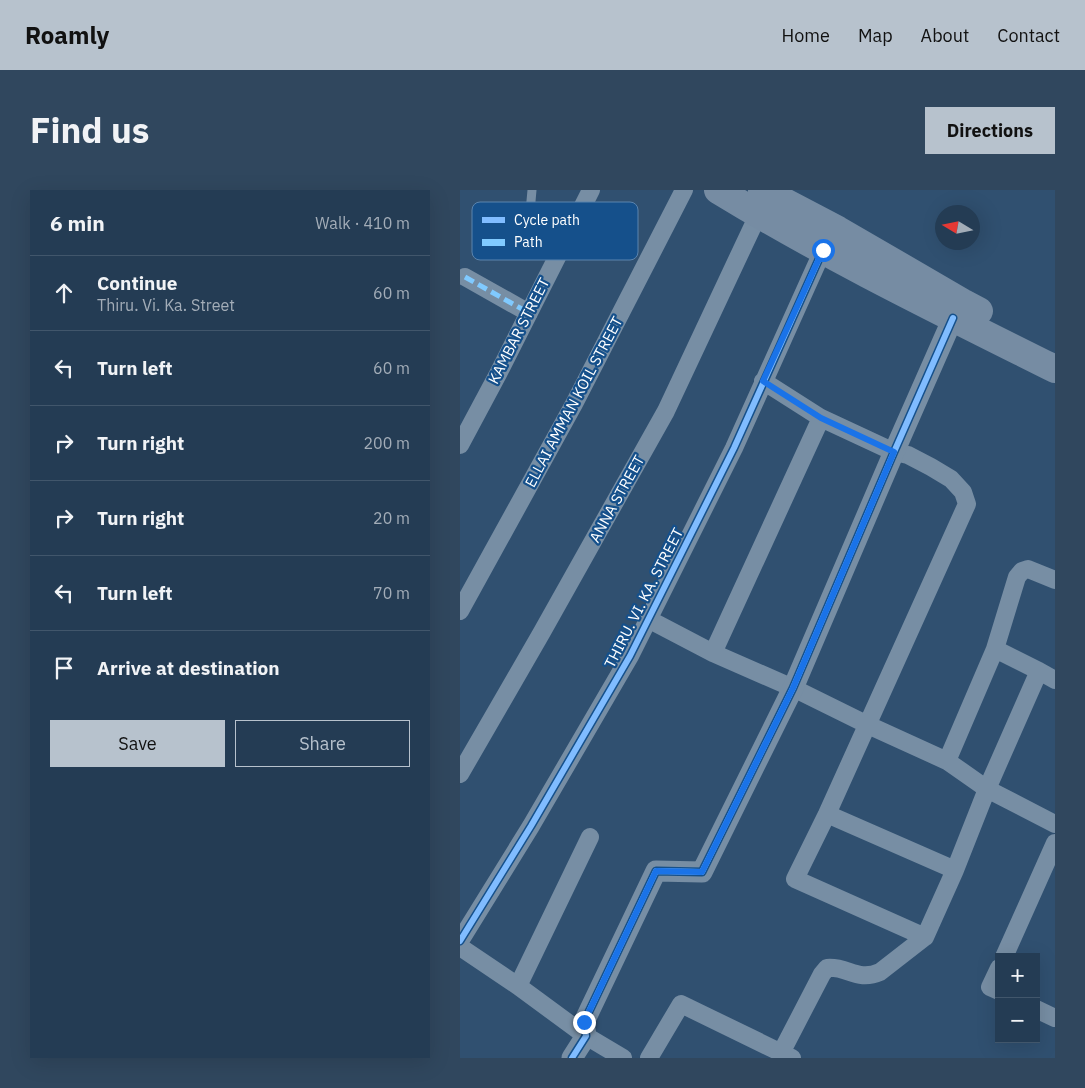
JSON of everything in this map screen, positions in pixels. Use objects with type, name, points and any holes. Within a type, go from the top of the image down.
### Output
[{"type":"main road","points":[[718,190],[764,197],[838,230],[962,302],[1055,348]]},
{"type":"main road","points":[[764,197],[823,250],[1055,369]]},
{"type":"street","name":"KAMBAR STREET","points":[[585,202],[591,190]]},
{"type":"street","name":"ELLAI AMMAN KOIL STREET","points":[[460,611],[574,404],[684,190]]},
{"type":"street","name":"ANNA STREET","points":[[460,774],[666,411],[764,197]]},
{"type":"street","name":"THIRU. VI. KA. STREET","points":[[460,941],[531,826],[630,656],[734,448],[823,250]]},
{"type":"street","name":"KAMBAR STREET","points":[[460,445],[556,260]]},
{"type":"street","points":[[465,277],[529,313]]},
{"type":"street","points":[[572,1058],[586,1036],[584,1022],[656,871],[702,872],[793,688],[953,318]]},
{"type":"street","points":[[763,381],[821,418],[894,452],[908,455],[951,479],[963,492],[967,504],[868,725],[795,879],[925,937]]},
{"type":"street","points":[[714,653],[821,418]]},
{"type":"street","points":[[947,760],[995,649],[1017,577],[1022,571],[1028,569],[1055,580]]},
{"type":"street","points":[[648,619],[714,653],[947,760],[987,789],[1055,824]]},
{"type":"street","points":[[995,649],[1055,680]]},
{"type":"street","points":[[649,1058],[681,1004],[787,1056],[822,974],[827,968],[834,968],[856,975],[872,976],[880,972],[925,937],[1039,671]]},
{"type":"street","points":[[827,814],[954,870]]},
{"type":"street","points":[[518,986],[590,837]]},
{"type":"street","points":[[1006,953],[1055,843]]},
{"type":"street","points":[[460,947],[518,986],[586,1036],[622,1058]]},
{"type":"street","points":[[995,976],[990,987],[995,989]]},
{"type":"street","points":[[1040,1011],[1055,1018]]},
{"type":"marked path","points":[[465,277],[529,313]]},
{"type":"cycle path","points":[[460,941],[531,826],[630,656],[734,448],[823,250]]},
{"type":"cycle path","points":[[572,1058],[586,1036],[584,1022],[656,871],[702,872],[793,688],[953,318]]},
{"type":"route","points":[[584,1022],[656,871],[702,872],[793,688],[894,452],[821,418],[763,381],[823,250]]}]
